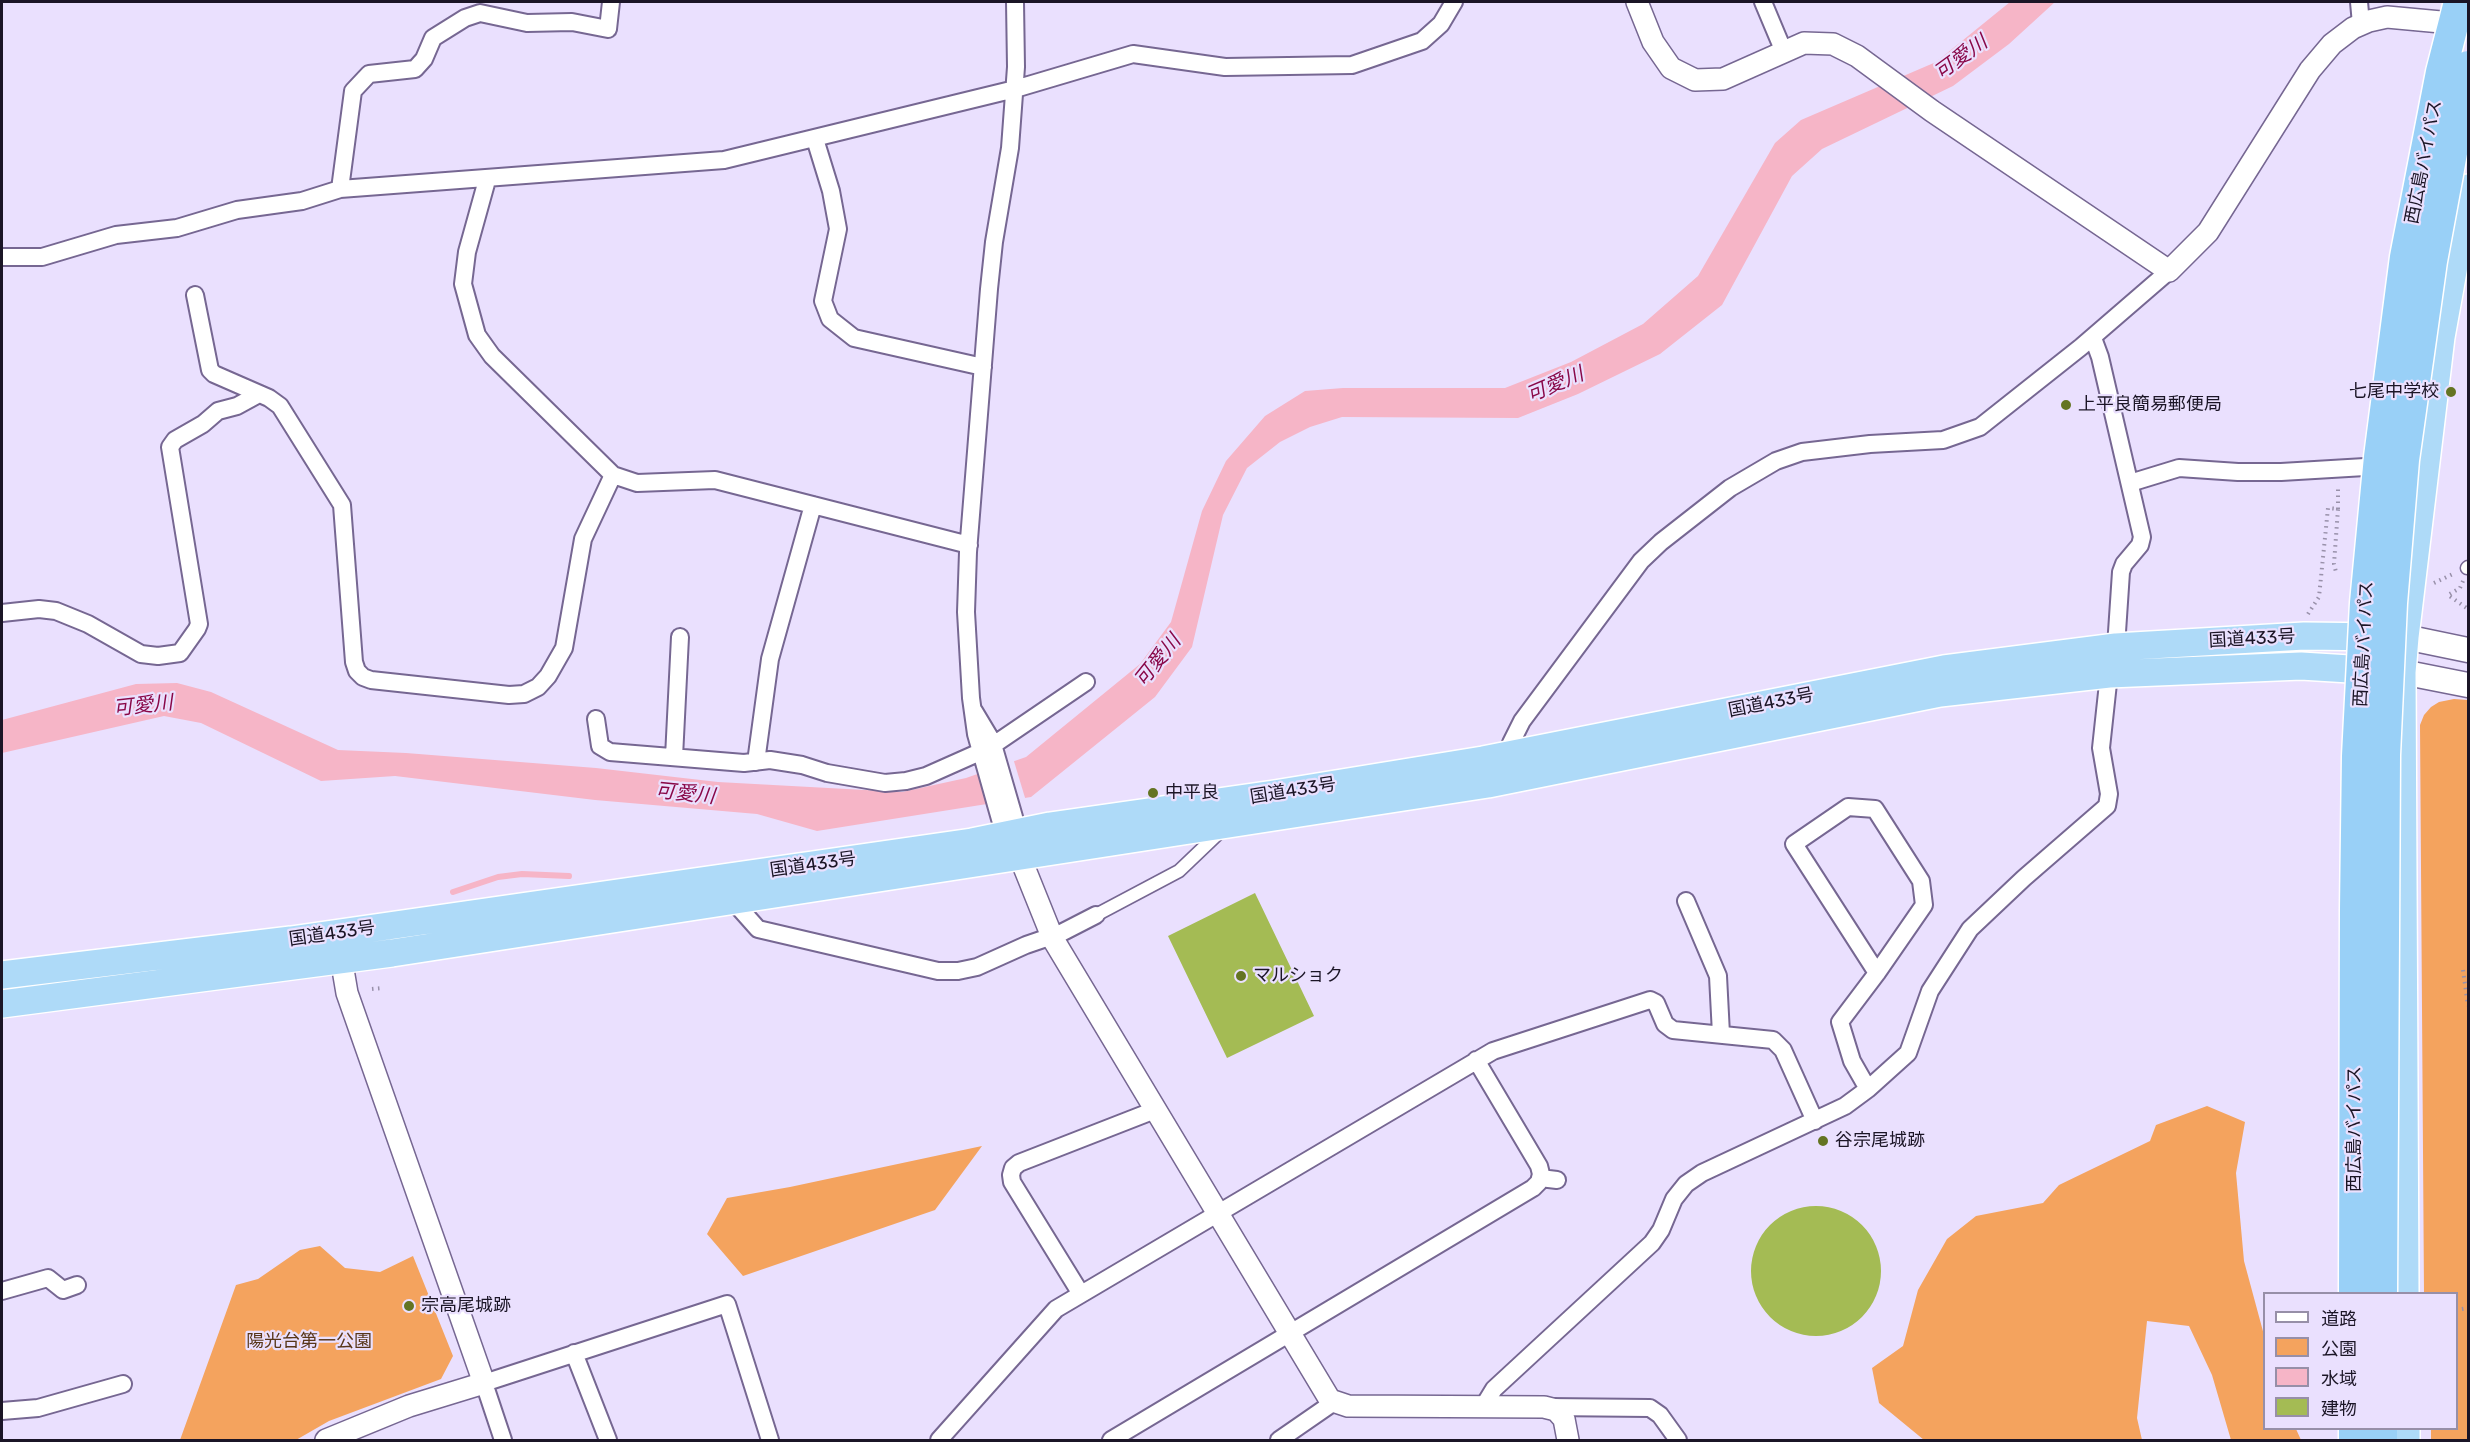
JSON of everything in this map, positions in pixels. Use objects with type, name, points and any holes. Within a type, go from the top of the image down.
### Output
[{"type":"highway","name":"西広島バイパス","points":[[2342,1292],[2348,636],[2365,467],[2382,342],[2448,8]]},
{"type":"highway","name":"西広島バイパス","points":[[2354,1292],[2356,862],[2365,603],[2379,457],[2405,256],[2441,72],[2448,8]]},
{"type":"highway","name":"西広島バイパス","points":[[2382,1292],[2385,756],[2392,603],[2404,460],[2432,261],[2469,66]]},
{"type":"highway","points":[[2405,1292],[2402,672],[2441,337],[2469,188]]},
{"type":"highway","name":"国道433号","points":[[2,975],[339,933],[972,842],[1011,829],[1226,825],[1508,768],[1944,669],[2115,646],[2348,636],[2405,637]]},
{"type":"highway","name":"国道433号","points":[[2,1004],[340,960],[734,902],[1011,829],[1050,826],[1286,792],[1508,768],[1940,693],[2109,674],[2301,666],[2402,672]]},
{"type":"main road","points":[[2448,8],[2469,27]]},
{"type":"main road","points":[[2405,637],[2469,650]]},
{"type":"main road","points":[[2402,672],[2469,685]]},
{"type":"street","points":[[340,189],[353,91],[369,74],[415,69],[424,59],[433,38],[465,18],[480,13],[527,23],[572,22],[608,29],[611,2]]},
{"type":"street","points":[[1015,2],[1014,89],[1010,148],[993,254],[969,545],[966,612],[971,698],[1011,829],[1052,936],[1323,1392],[1334,1402],[1348,1406],[1650,1408],[1660,1415],[1678,1440]]},
{"type":"street","points":[[2,257],[42,257],[116,235],[177,228],[237,210],[302,201],[340,189],[487,180],[724,160],[1014,89],[1133,54],[1225,67],[1352,65],[1422,41],[1441,24],[1454,2]]},
{"type":"street","points":[[1637,2],[1653,42],[1671,68],[1695,80],[1724,80],[1804,43],[1833,44],[1857,56],[1932,111],[2169,271]]},
{"type":"street","points":[[1763,2],[1784,52]]},
{"type":"street","points":[[2359,2],[2361,24]]},
{"type":"street","points":[[1508,768],[1515,732],[1522,721],[1641,561],[1661,542],[1730,488],[1776,461],[1802,453],[1870,444],[1943,440],[1980,427],[2093,338],[2194,249],[2208,232],[2316,61],[2338,39],[2361,24],[2387,17],[2448,8]]},
{"type":"street","points":[[815,139],[831,191],[837,230],[823,301],[830,319],[854,338],[983,367]]},
{"type":"street","points":[[487,180],[467,252],[463,284],[477,335],[492,356],[613,476],[637,483],[716,480],[969,545]]},
{"type":"street","points":[[195,295],[210,370],[214,374],[275,402],[285,412],[342,505],[354,662],[357,671],[363,677],[370,680],[509,695],[524,694],[538,687],[548,676],[564,648],[583,539],[613,476]]},
{"type":"street","points":[[2093,338],[2100,357],[2142,537],[2140,545],[2124,564],[2121,572],[2115,646]]},
{"type":"street","points":[[2,613],[39,609],[56,611],[88,624],[141,654],[158,656],[180,653],[199,626],[170,447],[175,440],[202,424],[218,411],[237,406],[259,394]]},
{"type":"street","points":[[2130,483],[2179,468],[2281,472],[2365,467]]},
{"type":"street","points":[[756,762],[770,659],[813,505]]},
{"type":"street","points":[[674,757],[680,637]]},
{"type":"street","points":[[1483,1407],[1494,1389],[1652,1244],[1661,1230],[1674,1199],[1686,1184],[1702,1173],[1845,1106],[1908,1053],[1930,991],[1970,929],[2024,878],[2107,806],[2109,794],[2101,748],[2109,674]]},
{"type":"street","points":[[596,719],[598,740],[604,750],[756,762],[770,760],[802,765],[827,774],[885,783],[926,776],[951,763],[989,754],[1086,682]]},
{"type":"street","points":[[1868,1089],[1852,1061],[1840,1022],[1877,973],[1924,905],[1921,881],[1875,809],[1848,807],[1794,844],[1877,973]]},
{"type":"street","points":[[734,902],[758,929],[938,971],[958,971],[977,967],[1052,936],[1179,871],[1226,825]]},
{"type":"street","points":[[1686,901],[1718,976],[1721,1034]]},
{"type":"street","points":[[339,933],[340,960],[347,993],[503,1440]]},
{"type":"street","points":[[939,1440],[1052,1312],[1476,1060],[1502,1048],[1650,1000],[1656,1003],[1670,1029],[1766,1038],[1779,1044],[1815,1121]]},
{"type":"street","points":[[1111,1440],[1533,1188],[1540,1178],[1539,1166],[1476,1060]]},
{"type":"street","points":[[1081,1294],[1012,1182],[1013,1168],[1019,1163],[1155,1110]]},
{"type":"street","points":[[1540,1178],[1557,1180]]},
{"type":"street","points":[[2,1291],[48,1278],[63,1290],[77,1285]]},
{"type":"street","points":[[326,1440],[409,1406],[727,1304],[770,1440]]},
{"type":"street","points":[[574,1353],[608,1440]]},
{"type":"street","points":[[2,1411],[38,1408],[123,1384]]},
{"type":"street","points":[[1279,1440],[1334,1402]]},
{"type":"street","points":[[1544,1407],[1556,1410],[1564,1419],[1568,1440]]},
{"type":"path","points":[[2336,572],[2334,564],[2338,482]]},
{"type":"path","points":[[2319,597],[2328,508],[2338,509]]},
{"type":"path","points":[[2428,586],[2468,568]]},
{"type":"path","points":[[2460,588],[2448,595],[2469,609]]},
{"type":"path","points":[[2463,970],[2469,1006]]},
{"type":"path","points":[[372,989],[382,988]]},
{"type":"green space","points":[[2454,699],[2468,700],[2468,1440],[2431,1440],[2431,1430],[2458,1430],[2458,1292],[2424,1292],[2420,725],[2424,715],[2439,702]]},
{"type":"green space","points":[[2207,1106],[2245,1122],[2236,1173],[2244,1261],[2263,1331],[2263,1430],[2296,1430],[2301,1440],[2231,1440],[2212,1375],[2189,1326],[2147,1321],[2137,1418],[2142,1440],[1924,1440],[1879,1403],[1872,1368],[1903,1346],[1918,1290],[1947,1239],[1976,1216],[2043,1203],[2059,1185],[2150,1141],[2156,1125]]},
{"type":"green space","points":[[982,1146],[935,1210],[743,1276],[707,1234],[727,1198],[790,1187]]},
{"type":"green space","name":"陽光台第一公園","points":[[320,1246],[345,1268],[380,1272],[413,1256],[453,1356],[441,1379],[329,1421],[296,1440],[180,1440],[236,1285],[258,1279],[300,1250]]},
{"type":"water","name":"可愛川","points":[[2010,2],[2055,2],[2009,44],[1953,86],[1822,149],[1792,176],[1722,305],[1660,354],[1578,394],[1518,418],[1342,417],[1310,427],[1280,442],[1247,468],[1223,515],[1192,647],[1155,697],[1031,797],[817,831],[757,814],[595,800],[395,776],[321,781],[201,723],[164,716],[2,753],[2,720],[136,684],[177,683],[211,692],[338,750],[596,768],[718,782],[902,792],[966,778],[1026,757],[1140,664],[1171,622],[1202,511],[1226,461],[1265,416],[1305,391],[1343,388],[1505,388],[1571,362],[1643,324],[1698,276],[1775,143],[1801,120],[1936,62]]},
{"type":"pier","points":[[1013,758],[1026,801],[1003,804],[992,766]]},
{"type":"building","name":"マルショク","points":[[1255,893],[1314,1016],[1227,1058],[1168,936]]},
{"type":"building","points":[[1816,1206],[1841,1211],[1862,1225],[1876,1246],[1881,1271],[1876,1296],[1862,1317],[1841,1331],[1816,1336],[1791,1331],[1770,1317],[1756,1296],[1751,1271],[1756,1246],[1770,1225],[1791,1211]]},
{"type":"waterway","points":[[453,892],[498,877],[522,874],[569,876]]},
{"type":"place","name":"七尾中学校","points":[[2451,392]]},
{"type":"place","name":"上平良簡易郵便局","points":[[2066,405]]},
{"type":"place","name":"中平良","points":[[1153,793]]},
{"type":"place","name":"マルショク","points":[[1241,976]]},
{"type":"place","name":"谷宗尾城跡","points":[[1823,1141]]},
{"type":"place","name":"宗高尾城跡","points":[[409,1306]]}]
